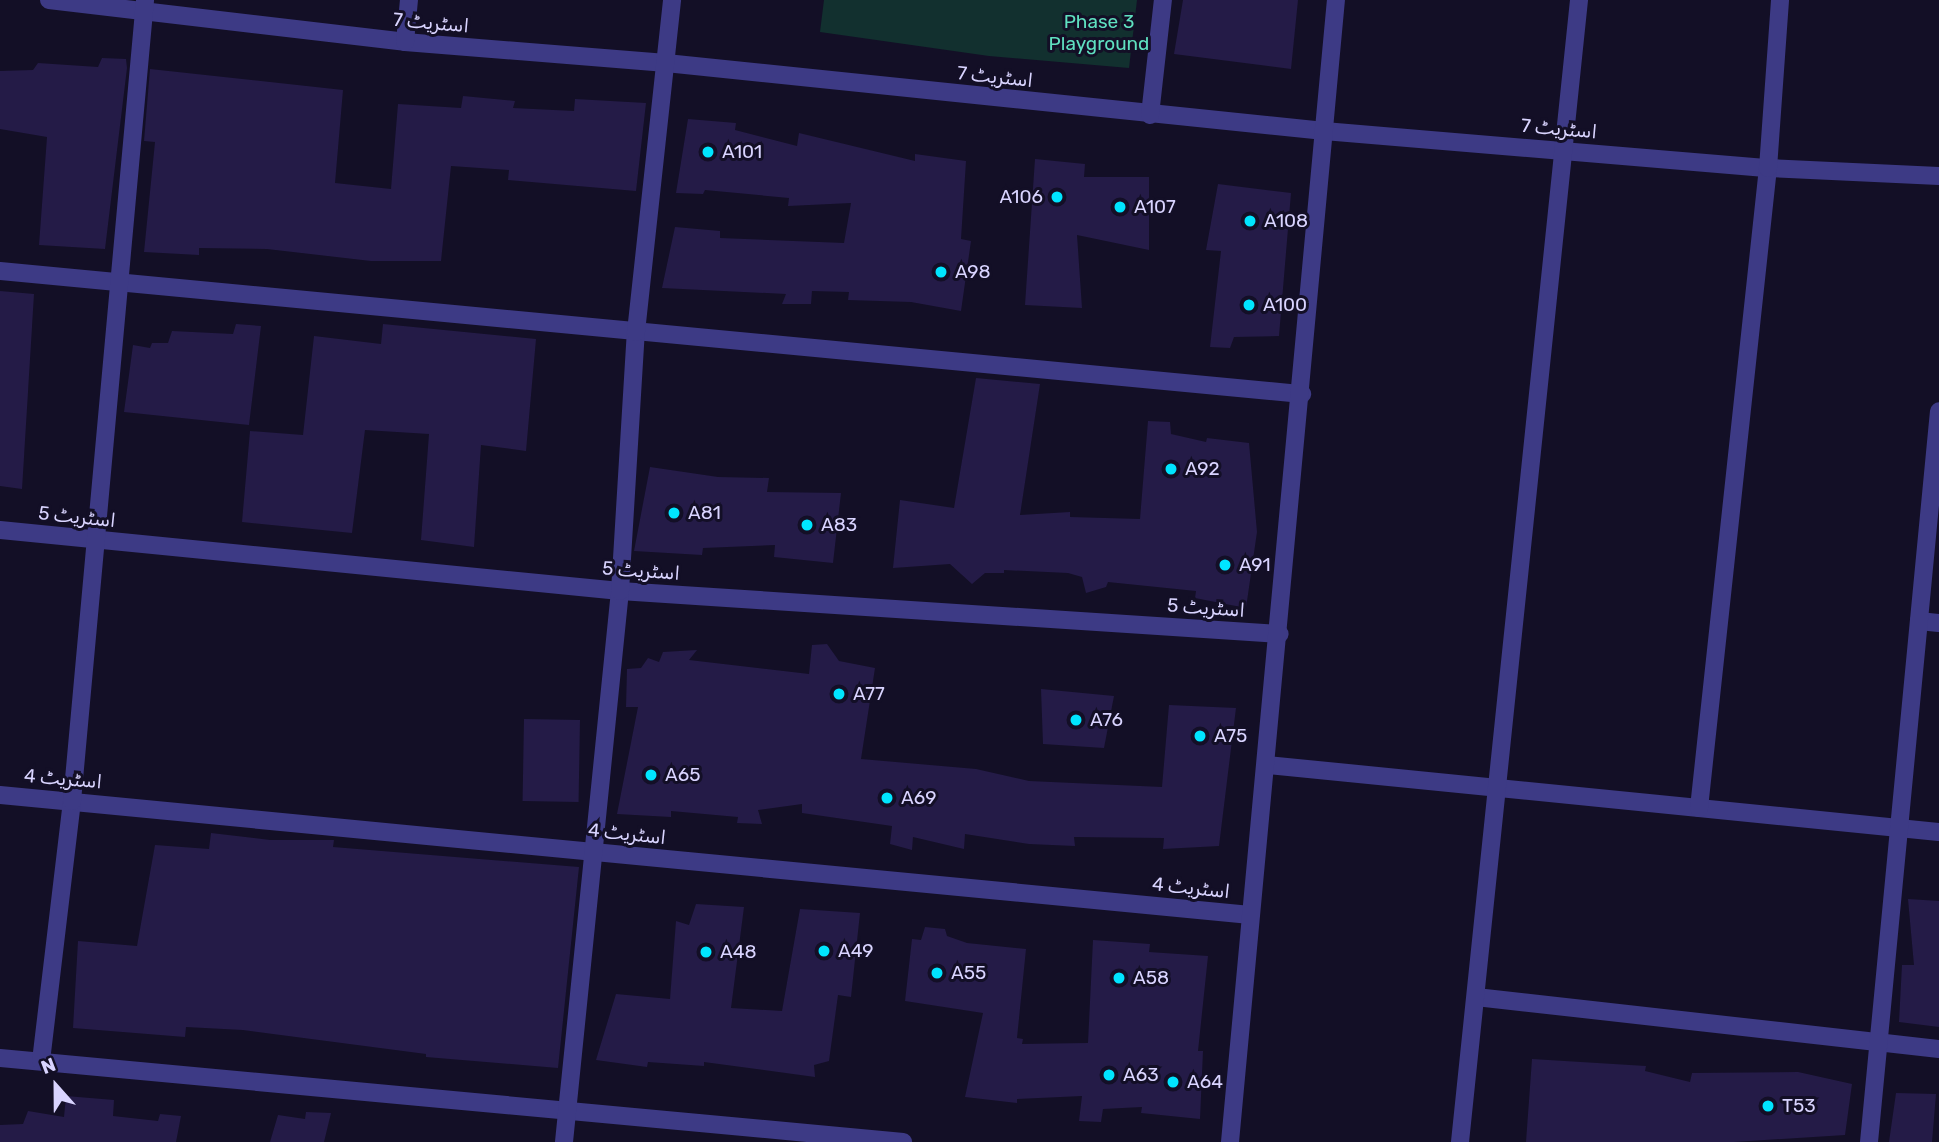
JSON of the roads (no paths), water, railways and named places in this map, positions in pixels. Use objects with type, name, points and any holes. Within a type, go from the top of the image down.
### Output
[{"type":"street","name":"اسٹریٹ 7","points":[[49,0],[145,6],[405,43],[666,63],[1150,115],[1768,168],[1939,176]]},
{"type":"street","points":[[405,43],[409,0]]},
{"type":"street","points":[[564,1142],[620,591],[636,332],[672,0]]},
{"type":"street","points":[[1150,115],[1163,0]]},
{"type":"street","points":[[1230,1142],[1250,915],[1269,765],[1336,0]]},
{"type":"street","points":[[1461,1142],[1495,788],[1566,150],[1579,0]]},
{"type":"street","points":[[1699,808],[1768,168],[1780,0]]},
{"type":"street","points":[[41,1061],[72,801],[117,283],[145,6]]},
{"type":"street","points":[[0,271],[1302,394]]},
{"type":"street","points":[[1869,1142],[1939,411]]},
{"type":"street","name":"اسٹریٹ 5","points":[[0,530],[620,591],[1280,634]]},
{"type":"street","points":[[1919,621],[1939,623]]},
{"type":"street","points":[[1269,765],[1939,832]]},
{"type":"street","name":"اسٹریٹ 4","points":[[0,794],[1250,915]]},
{"type":"street","points":[[1476,997],[1939,1049]]},
{"type":"street","points":[[0,1058],[307,1089],[568,1109],[903,1142]]},
{"type":"place","name":"A101","points":[[708,152]]},
{"type":"place","name":"A106","points":[[1057,197]]},
{"type":"place","name":"A107","points":[[1120,207]]},
{"type":"place","name":"A108","points":[[1250,221]]},
{"type":"place","name":"A98","points":[[941,272]]},
{"type":"place","name":"A100","points":[[1249,305]]},
{"type":"place","name":"A92","points":[[1171,469]]},
{"type":"place","name":"A81","points":[[674,513]]},
{"type":"place","name":"A83","points":[[807,525]]},
{"type":"place","name":"A91","points":[[1225,565]]},
{"type":"place","name":"A77","points":[[839,694]]},
{"type":"place","name":"A76","points":[[1076,720]]},
{"type":"place","name":"A75","points":[[1200,736]]},
{"type":"place","name":"A65","points":[[651,775]]},
{"type":"place","name":"A69","points":[[887,798]]},
{"type":"place","name":"A49","points":[[824,951]]},
{"type":"place","name":"A48","points":[[706,952]]},
{"type":"place","name":"A55","points":[[937,973]]},
{"type":"place","name":"A58","points":[[1119,978]]},
{"type":"place","name":"A63","points":[[1109,1075]]},
{"type":"place","name":"A64","points":[[1173,1082]]},
{"type":"place","name":"T53","points":[[1768,1106]]},
{"type":"park label","name":"Phase 3 Playground","points":[[1099,33]]}]
